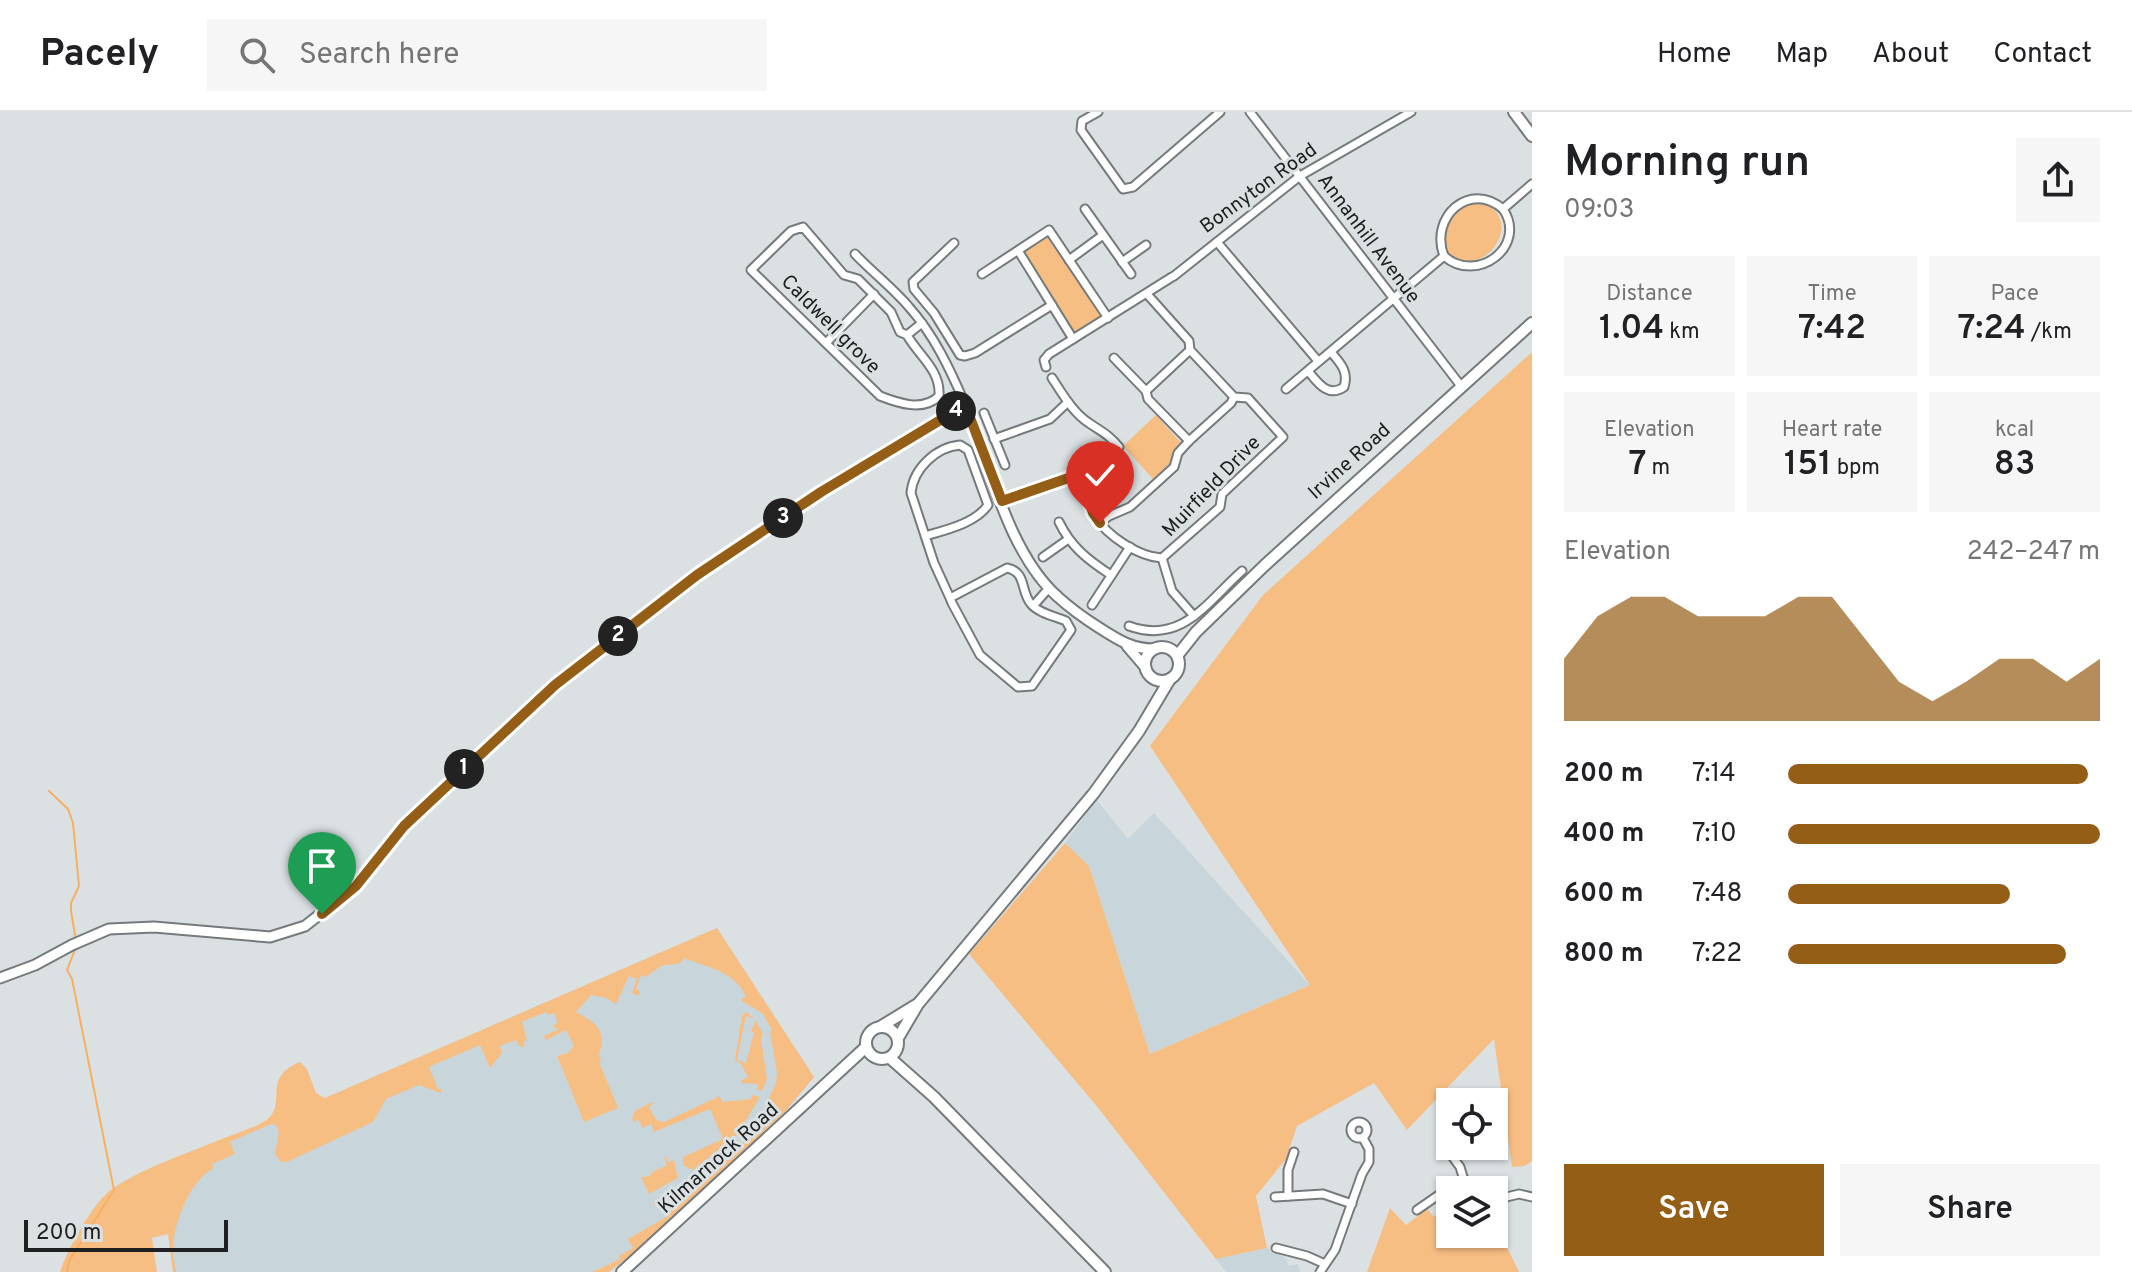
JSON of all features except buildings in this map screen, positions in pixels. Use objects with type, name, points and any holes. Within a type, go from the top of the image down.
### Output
[{"type":"main road","points":[[1514,112],[1532,136]]},
{"type":"main road","name":"Irvine Road","points":[[1196,632],[1532,323]]},
{"type":"main road","points":[[1152,708],[1147,656],[1196,632]]},
{"type":"main road","points":[[918,1004],[867,1036],[866,1047],[873,1057],[882,1060],[890,1058],[898,1049],[898,1038],[918,1004],[1094,793],[1139,731],[1179,666],[1177,656],[1196,632]]},
{"type":"main road","points":[[1160,648],[1177,656]]},
{"type":"main road","points":[[1148,672],[1160,681],[1170,679]]},
{"type":"main road","points":[[880,1027],[891,1029],[898,1038]]},
{"type":"main road","name":"Kilmarnock Road","points":[[622,1272],[866,1047]]},
{"type":"main road","name":"Kilmarnock Road","points":[[841,1073],[873,1057]]},
{"type":"main road","points":[[890,1058],[934,1097],[1105,1272]]},
{"type":"street","points":[[1098,112],[1082,121],[1081,130],[1123,189],[1133,187],[1220,112]]},
{"type":"street","name":"Annanhill Avenue","points":[[1250,112],[1461,386]]},
{"type":"street","name":"Bonnyton Road","points":[[1046,367],[1044,360],[1049,354],[1173,277],[1300,176],[1411,112]]},
{"type":"street","points":[[1503,209],[1532,184]]},
{"type":"street","points":[[1476,198],[1493,200],[1503,209],[1510,220],[1510,234],[1504,248],[1493,259],[1480,266],[1463,267],[1453,264],[1444,256],[1439,244],[1440,230],[1446,216],[1461,202],[1476,198]]},
{"type":"street","points":[[1085,209],[1131,274]]},
{"type":"street","name":"Caldwell grove","points":[[803,227],[844,275],[858,279],[874,294],[891,312],[900,332],[907,335],[913,346],[924,355],[940,390],[934,401],[916,405],[898,403],[880,396],[751,270],[791,231],[803,227]]},
{"type":"street","points":[[982,274],[1049,230],[1108,318]]},
{"type":"street","points":[[1069,260],[1103,235]]},
{"type":"street","points":[[1217,242],[1318,361]]},
{"type":"street","points":[[954,243],[913,282],[914,289],[934,313],[960,355],[975,353],[1052,305]]},
{"type":"street","points":[[1122,262],[1146,245]]},
{"type":"street","points":[[1019,252],[1073,339]]},
{"type":"street","points":[[855,254],[907,304],[922,323],[949,367],[965,404],[964,410]]},
{"type":"street","points":[[1286,389],[1444,256]]},
{"type":"street","name":"Caldwell grove","points":[[826,343],[874,294]]},
{"type":"street","name":"Muirfield Drive","points":[[1100,523],[1149,558],[1162,558],[1220,507],[1222,494],[1283,437],[1248,398],[1234,397],[1190,350],[1189,341],[1147,294]]},
{"type":"street","points":[[907,335],[922,323]]},
{"type":"street","points":[[1146,391],[1190,350]]},
{"type":"street","points":[[1308,371],[1328,391],[1335,392],[1344,387],[1347,376],[1331,352]]},
{"type":"street","points":[[1114,358],[1189,441]]},
{"type":"street","points":[[1116,375],[1123,368]]},
{"type":"street","points":[[1002,501],[1102,466],[1117,453],[1119,447],[1100,427],[1089,424],[1068,402],[1052,378]]},
{"type":"street","points":[[1080,474],[1093,513],[1100,523],[1130,507],[1174,467],[1178,453],[1234,397]]},
{"type":"street","points":[[994,439],[1050,419],[1068,402]]},
{"type":"street","points":[[0,978],[35,965],[109,929],[154,927],[270,937],[305,926],[356,886],[404,826],[555,685],[697,575],[821,492],[957,410],[964,410],[969,415],[1014,536],[1028,562],[1049,588],[1086,619],[1125,644],[1141,649],[1160,648]]},
{"type":"street","points":[[984,413],[1005,465]]},
{"type":"street","points":[[925,536],[967,521],[985,511],[988,505],[968,450],[960,445],[929,459],[912,482],[911,493],[925,536],[934,563],[950,598],[980,655],[1018,687],[1032,686],[1071,630],[1066,621],[1044,614],[1033,606],[1028,600],[1021,576],[1013,569],[1007,568],[950,598]]},
{"type":"street","points":[[1059,522],[1067,540],[1087,560],[1111,575]]},
{"type":"street","points":[[1043,557],[1067,540]]},
{"type":"street","points":[[1092,605],[1130,547]]},
{"type":"street","points":[[1162,558],[1172,591],[1194,616]]},
{"type":"street","points":[[1129,626],[1152,633],[1182,626],[1242,571]]},
{"type":"street","points":[[1033,606],[1049,588]]},
{"type":"street","points":[[1125,644],[1148,672]]},
{"type":"street","points":[[1276,1248],[1307,1256],[1322,1268],[1335,1250],[1369,1162],[1369,1149],[1363,1138]]},
{"type":"street","points":[[1288,1196],[1288,1170],[1294,1152]]},
{"type":"street","points":[[1275,1197],[1323,1194],[1352,1204]]},
{"type":"street","points":[[1508,1197],[1519,1194],[1532,1197]]},
{"type":"street","points":[[1417,1210],[1436,1197]]},
{"type":"street","points":[[1428,1202],[1435,1211]]},
{"type":"shaded area","points":[[1480,202],[1495,211],[1501,222],[1500,235],[1484,257],[1471,261],[1457,259],[1443,249],[1444,230],[1455,212]]},
{"type":"shaded area","points":[[1046,236],[1050,237],[1101,315],[1101,320],[1076,333],[1023,253]]},
{"type":"shaded area","points":[[1532,352],[1532,1161],[1525,1166],[1512,1167],[1508,1139],[1508,1088],[1501,1088],[1494,1039],[1447,1088],[1436,1088],[1436,1100],[1407,1130],[1374,1083],[1297,1126],[1286,1159],[1256,1196],[1267,1248],[1216,1259],[1099,1109],[969,954],[1065,843],[1089,866],[1150,1054],[1310,985],[1150,746],[1263,595]]},
{"type":"shaded area","points":[[1156,415],[1180,442],[1173,451],[1172,462],[1153,479],[1123,446]]},
{"type":"shaded area","points":[[1097,800],[1128,839],[1154,813],[1310,985],[1150,1054],[1089,866],[1065,843]]},
{"type":"shaded area","points":[[717,928],[814,1077],[785,1112],[639,1249],[609,1272],[173,1272],[168,1233],[196,1154]]},
{"type":"shaded area","points":[[717,928],[814,1077],[785,1112],[639,1249],[609,1272],[592,1272],[620,1259],[619,1256],[633,1248],[628,1239],[668,1216],[666,1211],[685,1200],[678,1192],[654,1205],[653,1202],[685,1186],[750,1135],[776,1084],[772,1030],[762,1013],[742,1001],[746,997],[728,976],[684,958],[681,963],[661,966],[646,977],[641,975],[636,989],[640,991],[639,996],[632,993],[637,979],[629,976],[616,1004],[591,995],[576,1012],[598,1027],[602,1038],[599,1062],[618,1108],[584,1122],[557,1056],[568,1053],[574,1046],[566,1030],[546,1040],[544,1036],[559,1029],[553,1025],[558,1023],[554,1013],[548,1015],[546,1012],[522,1022],[527,1040],[523,1042],[525,1047],[519,1046],[516,1040],[500,1046],[502,1053],[490,1068],[480,1045],[429,1067],[441,1093],[419,1085],[386,1099],[373,1122],[287,1162],[281,1162],[275,1154],[279,1132],[276,1125],[271,1124],[230,1142],[235,1154],[212,1164],[214,1168],[191,1191],[181,1213],[173,1246],[176,1272],[173,1272],[168,1234],[152,1238],[157,1272],[60,1272],[82,1227],[105,1195],[150,1168],[265,1121],[275,1107],[281,1076],[300,1062],[307,1069],[316,1093],[325,1098]]},
{"type":"shaded area","points":[[746,1012],[755,1019],[746,1016],[737,1060],[746,1063],[756,1020],[763,1035],[767,1079],[762,1091],[757,1089],[758,1084],[741,1083],[748,1077],[735,1060],[742,1016]]},
{"type":"shaded area","points":[[752,1095],[760,1097],[737,1135],[693,1170],[683,1165],[683,1157],[723,1139],[710,1109],[654,1132],[651,1124],[642,1128],[639,1120],[634,1122],[632,1118],[635,1111],[652,1102],[649,1107],[656,1120],[664,1122],[720,1096],[722,1102],[751,1099]]},
{"type":"shaded area","points":[[664,1157],[668,1162],[674,1160],[678,1178],[649,1194],[641,1177],[650,1176],[667,1165]]},
{"type":"shaded area","points":[[1390,1208],[1406,1225],[1427,1209],[1434,1217],[1436,1215],[1436,1248],[1507,1248],[1519,1272],[1367,1272]]},
{"type":"shaded area","points":[[1267,1248],[1286,1258],[1289,1266],[1298,1264],[1300,1272],[1226,1272],[1216,1259]]},
{"type":"waterway","points":[[49,791],[68,809],[73,823],[79,886],[71,903],[76,941]]},
{"type":"waterway","points":[[67,1272],[69,1261],[114,1190],[72,979],[67,970],[76,947]]},
{"type":"route","points":[[322,914],[356,886],[404,826],[429,801],[555,685],[697,575],[821,492],[957,410],[967,411],[969,415],[1002,501],[1080,474],[1093,513],[1100,523]]}]
